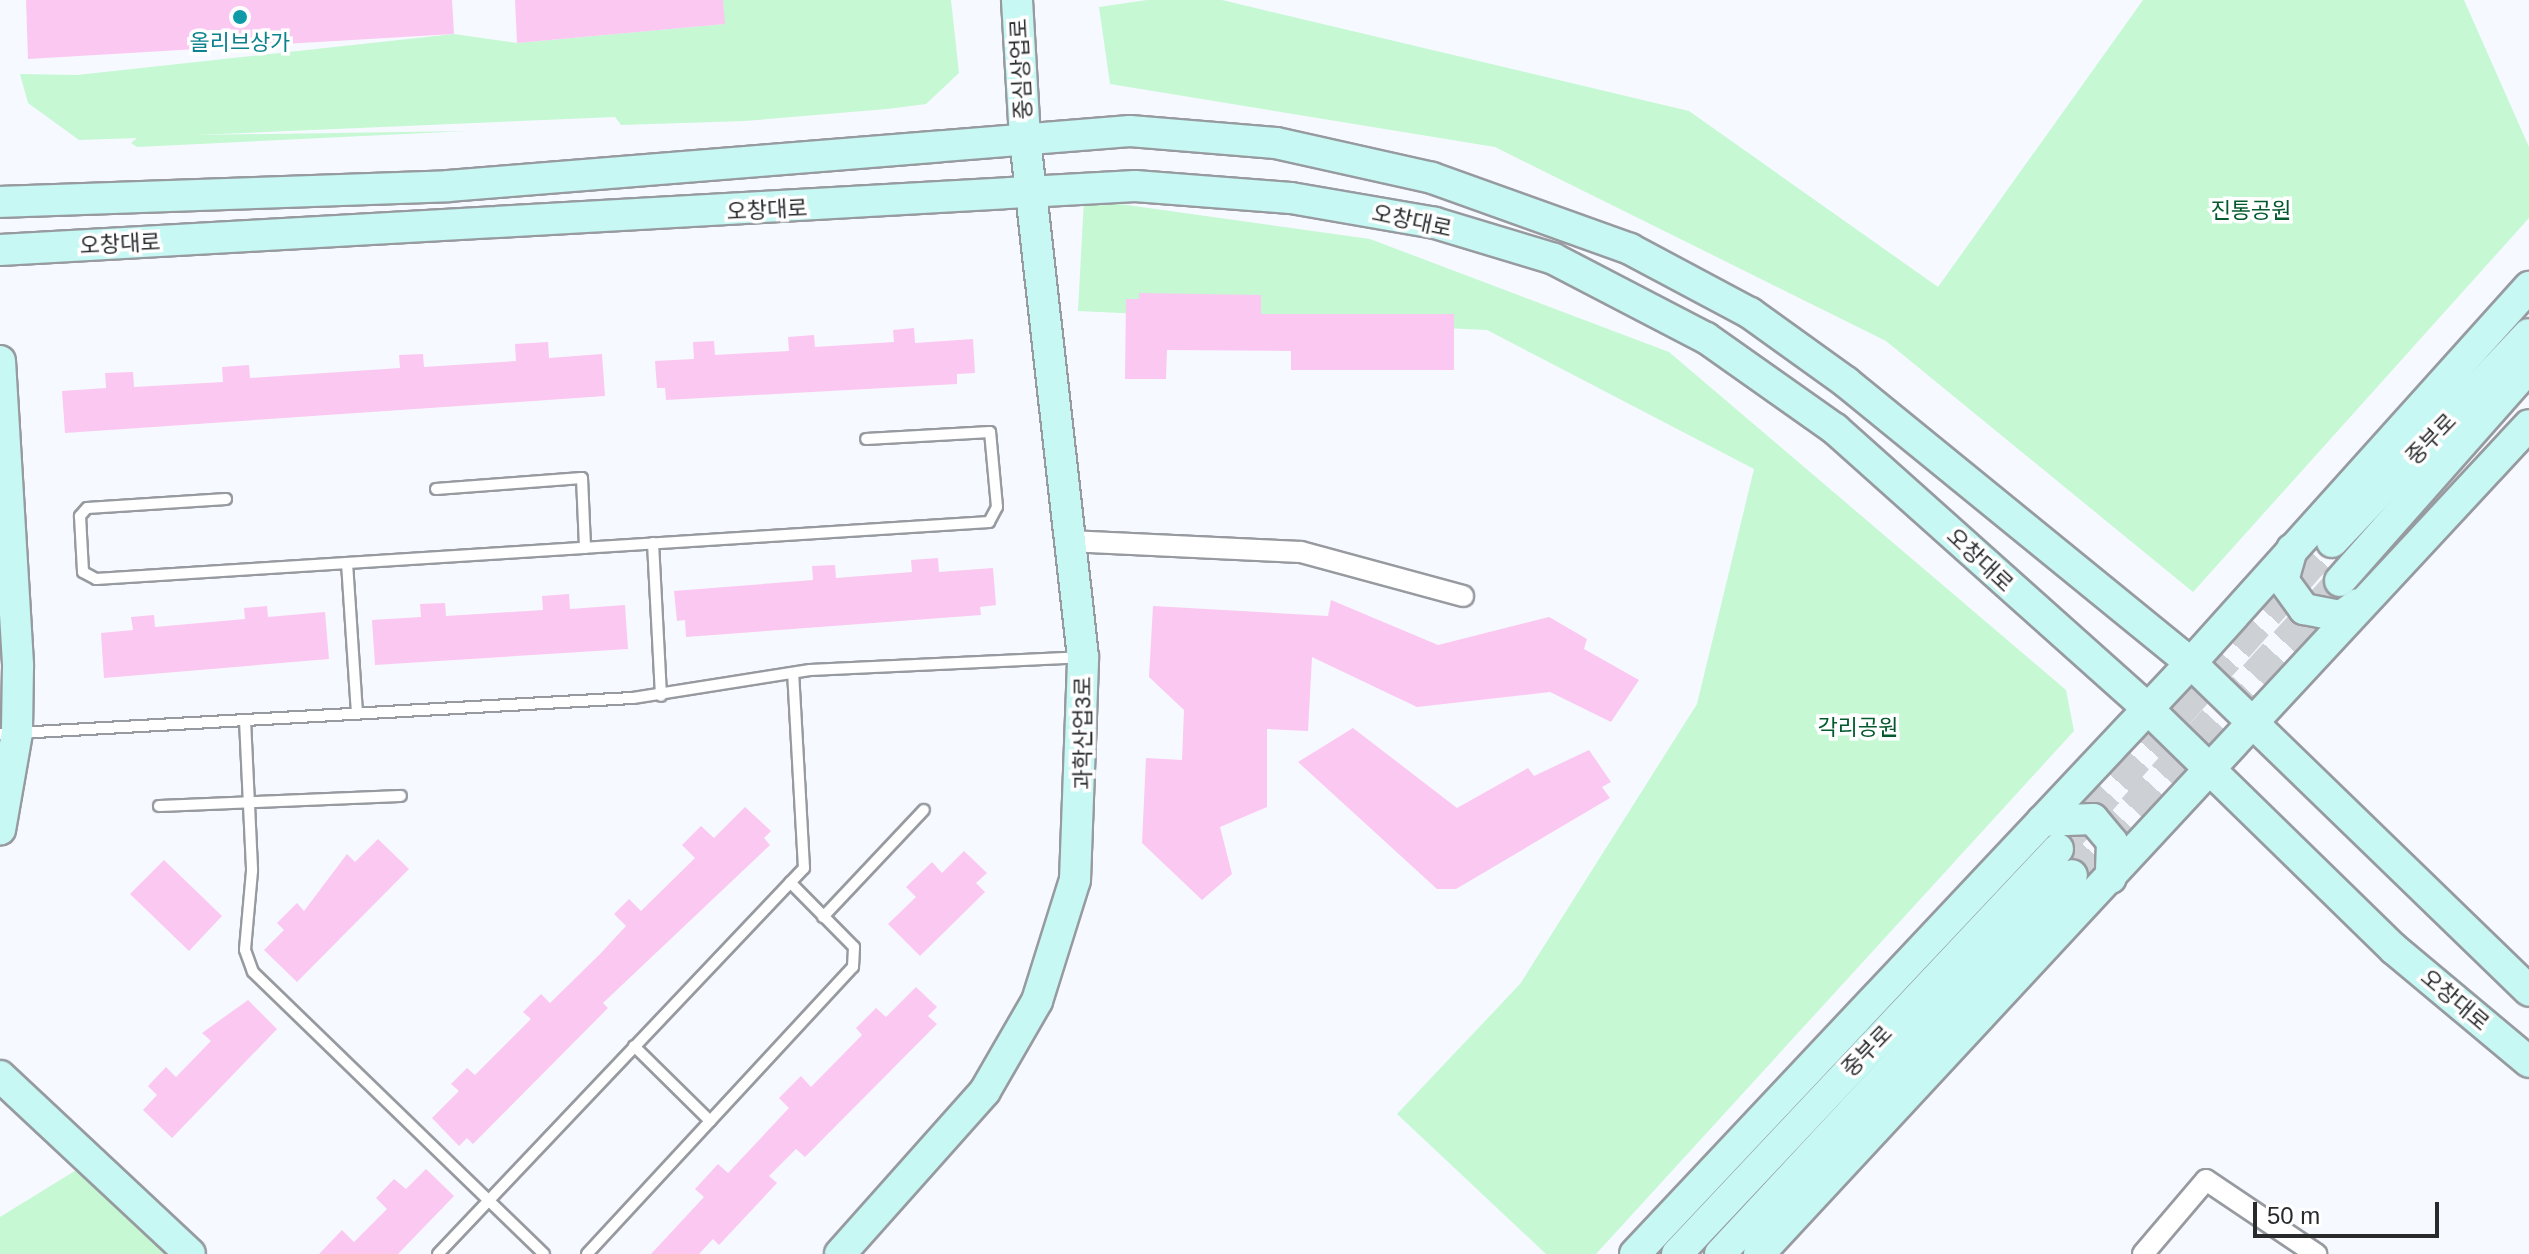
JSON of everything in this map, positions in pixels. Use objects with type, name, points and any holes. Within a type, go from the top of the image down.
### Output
[{"type":"main road","name":"중심상업로","points":[[1017,0],[1025,139]]},
{"type":"main road","name":"오창대로","points":[[0,202],[448,186],[1130,131],[1276,143],[1432,178],[1630,249],[1750,313],[1846,382],[2191,663],[2529,991]]},
{"type":"main road","name":"과학산업3로","points":[[840,1254],[985,1091],[1060,945],[1082,826],[1083,657],[1025,139]]},
{"type":"main road","name":"오창대로","points":[[0,250],[1135,186],[1291,198],[1435,223],[1554,259],[1706,338],[1835,429],[2148,709],[2394,949],[2529,1062]]},
{"type":"main road","points":[[1635,1254],[2191,663],[2295,543],[2529,287]]},
{"type":"main road","name":"중부로","points":[[2332,542],[2529,334]]},
{"type":"main road","points":[[0,361],[9,733],[0,830]]},
{"type":"main road","name":"중부로","points":[[2340,581],[2529,367]]},
{"type":"main road","points":[[1759,1254],[2529,425]]},
{"type":"main road","points":[[2295,543],[2283,580],[2304,609],[2341,616],[2372,594]]},
{"type":"main road","points":[[2042,821],[2093,819],[2112,842],[2111,878]]},
{"type":"main road","name":"중부로","points":[[1677,1254],[2065,862],[1720,1254]]},
{"type":"main road","points":[[0,1076],[190,1254]]},
{"type":"street","points":[[1068,541],[1301,552],[1463,596]]},
{"type":"street","points":[[2143,1254],[2206,1180],[2316,1254]]},
{"type":"lane","points":[[226,499],[87,508],[80,516],[83,572],[96,579],[989,522],[997,507],[990,432],[866,439]]},
{"type":"lane","points":[[436,489],[582,478],[585,548]]},
{"type":"lane","points":[[653,543],[661,696]]},
{"type":"lane","points":[[347,563],[357,714]]},
{"type":"lane","points":[[9,733],[661,696],[793,674],[1083,657]]},
{"type":"lane","points":[[438,1254],[804,868],[793,674]]},
{"type":"lane","points":[[245,720],[252,898],[245,950],[253,972],[544,1254]]},
{"type":"lane","points":[[159,806],[401,796]]},
{"type":"lane","points":[[823,917],[924,810]]},
{"type":"lane","points":[[587,1254],[853,967],[854,947],[790,882]]},
{"type":"lane","points":[[634,1046],[710,1121]]},
{"type":"green space","points":[[723,0],[951,0],[959,73],[926,104],[887,109],[745,121],[621,125],[615,117],[196,135],[467,131],[137,147],[131,143],[137,138],[79,140],[28,103],[20,74],[77,75],[454,34],[517,43],[724,24]]},
{"type":"green space","name":"진통공원","points":[[1147,0],[1222,0],[1689,111],[1938,287],[2143,0],[2464,0],[2529,147],[2529,218],[2193,592],[1886,341],[1495,147],[1110,84],[1099,7]]},
{"type":"green space","name":"각리공원","points":[[1084,199],[1370,239],[1669,352],[2066,690],[2074,731],[1596,1254],[1546,1254],[1397,1114],[1520,984],[1697,704],[1754,469],[1487,330],[1078,311]]},
{"type":"green space","points":[[91,1161],[190,1254],[0,1254],[0,1217]]},
{"type":"building","name":"올리브상가","points":[[26,0],[452,0],[454,34],[28,59]]},
{"type":"building","points":[[515,0],[723,0],[725,24],[517,43]]},
{"type":"building","points":[[1139,293],[1261,295],[1261,314],[1454,314],[1454,370],[1291,370],[1291,351],[1167,350],[1166,379],[1125,379],[1126,299],[1139,299]]},
{"type":"building","points":[[914,328],[915,343],[973,339],[975,373],[957,374],[957,384],[666,400],[665,388],[657,388],[655,361],[694,359],[693,342],[714,341],[715,355],[789,351],[788,337],[814,335],[815,347],[894,342],[893,330]]},
{"type":"building","points":[[548,342],[549,358],[602,354],[605,396],[65,433],[62,391],[106,388],[105,373],[133,372],[134,387],[223,382],[222,367],[249,365],[250,378],[400,368],[399,355],[423,354],[424,367],[516,361],[515,344]]},
{"type":"building","points":[[938,558],[939,572],[993,568],[996,605],[980,607],[981,615],[686,637],[685,620],[677,621],[674,591],[813,580],[812,566],[835,565],[836,578],[912,572],[911,560]]},
{"type":"building","points":[[569,594],[570,609],[625,605],[628,649],[375,665],[372,620],[421,617],[420,604],[445,603],[446,616],[543,610],[542,596]]},
{"type":"building","points":[[1331,600],[1438,645],[1549,617],[1587,639],[1584,649],[1639,680],[1611,722],[1550,692],[1417,707],[1312,657],[1308,731],[1267,729],[1267,807],[1220,827],[1232,874],[1202,900],[1142,843],[1146,758],[1182,760],[1184,710],[1149,677],[1153,606],[1328,616]]},
{"type":"building","points":[[267,606],[268,617],[325,612],[329,659],[104,678],[101,633],[133,630],[131,617],[154,615],[155,627],[245,619],[244,608]]},
{"type":"building","points":[[1353,728],[1457,808],[1528,768],[1534,776],[1589,750],[1611,782],[1602,787],[1610,798],[1456,889],[1437,889],[1298,762]]},
{"type":"building","points":[[745,807],[771,831],[764,838],[770,845],[603,1003],[608,1008],[473,1144],[467,1138],[459,1146],[432,1118],[459,1091],[451,1084],[467,1068],[475,1075],[531,1019],[523,1012],[541,994],[550,1003],[600,954],[626,926],[614,914],[629,899],[641,911],[695,858],[682,845],[701,826],[714,838]]},
{"type":"building","points":[[378,839],[409,869],[297,982],[264,950],[284,930],[277,923],[297,903],[304,911],[347,854],[355,862]]},
{"type":"building","points":[[964,851],[987,873],[976,883],[985,892],[920,956],[888,924],[916,897],[906,887],[932,862],[942,873]]},
{"type":"building","points":[[164,860],[222,916],[189,951],[130,894]]},
{"type":"building","points":[[916,987],[937,1007],[928,1016],[937,1024],[805,1157],[796,1149],[769,1176],[777,1183],[719,1245],[713,1239],[699,1254],[651,1254],[704,1197],[695,1189],[718,1164],[728,1173],[789,1108],[779,1098],[801,1076],[811,1087],[862,1035],[856,1028],[876,1008],[886,1017]]},
{"type":"building","points":[[248,1000],[277,1029],[172,1138],[143,1110],[157,1095],[148,1086],[166,1067],[176,1077],[211,1041],[202,1033]]},
{"type":"building","points":[[426,1169],[454,1196],[398,1254],[319,1254],[342,1230],[354,1242],[387,1209],[376,1198],[394,1179],[406,1189]]},
{"type":"tunnel","points":[[2058,849],[2332,542]]},
{"type":"tunnel","points":[[2072,875],[2340,581]]},
{"type":"place","name":"올리브상가","points":[[240,17]]}]
